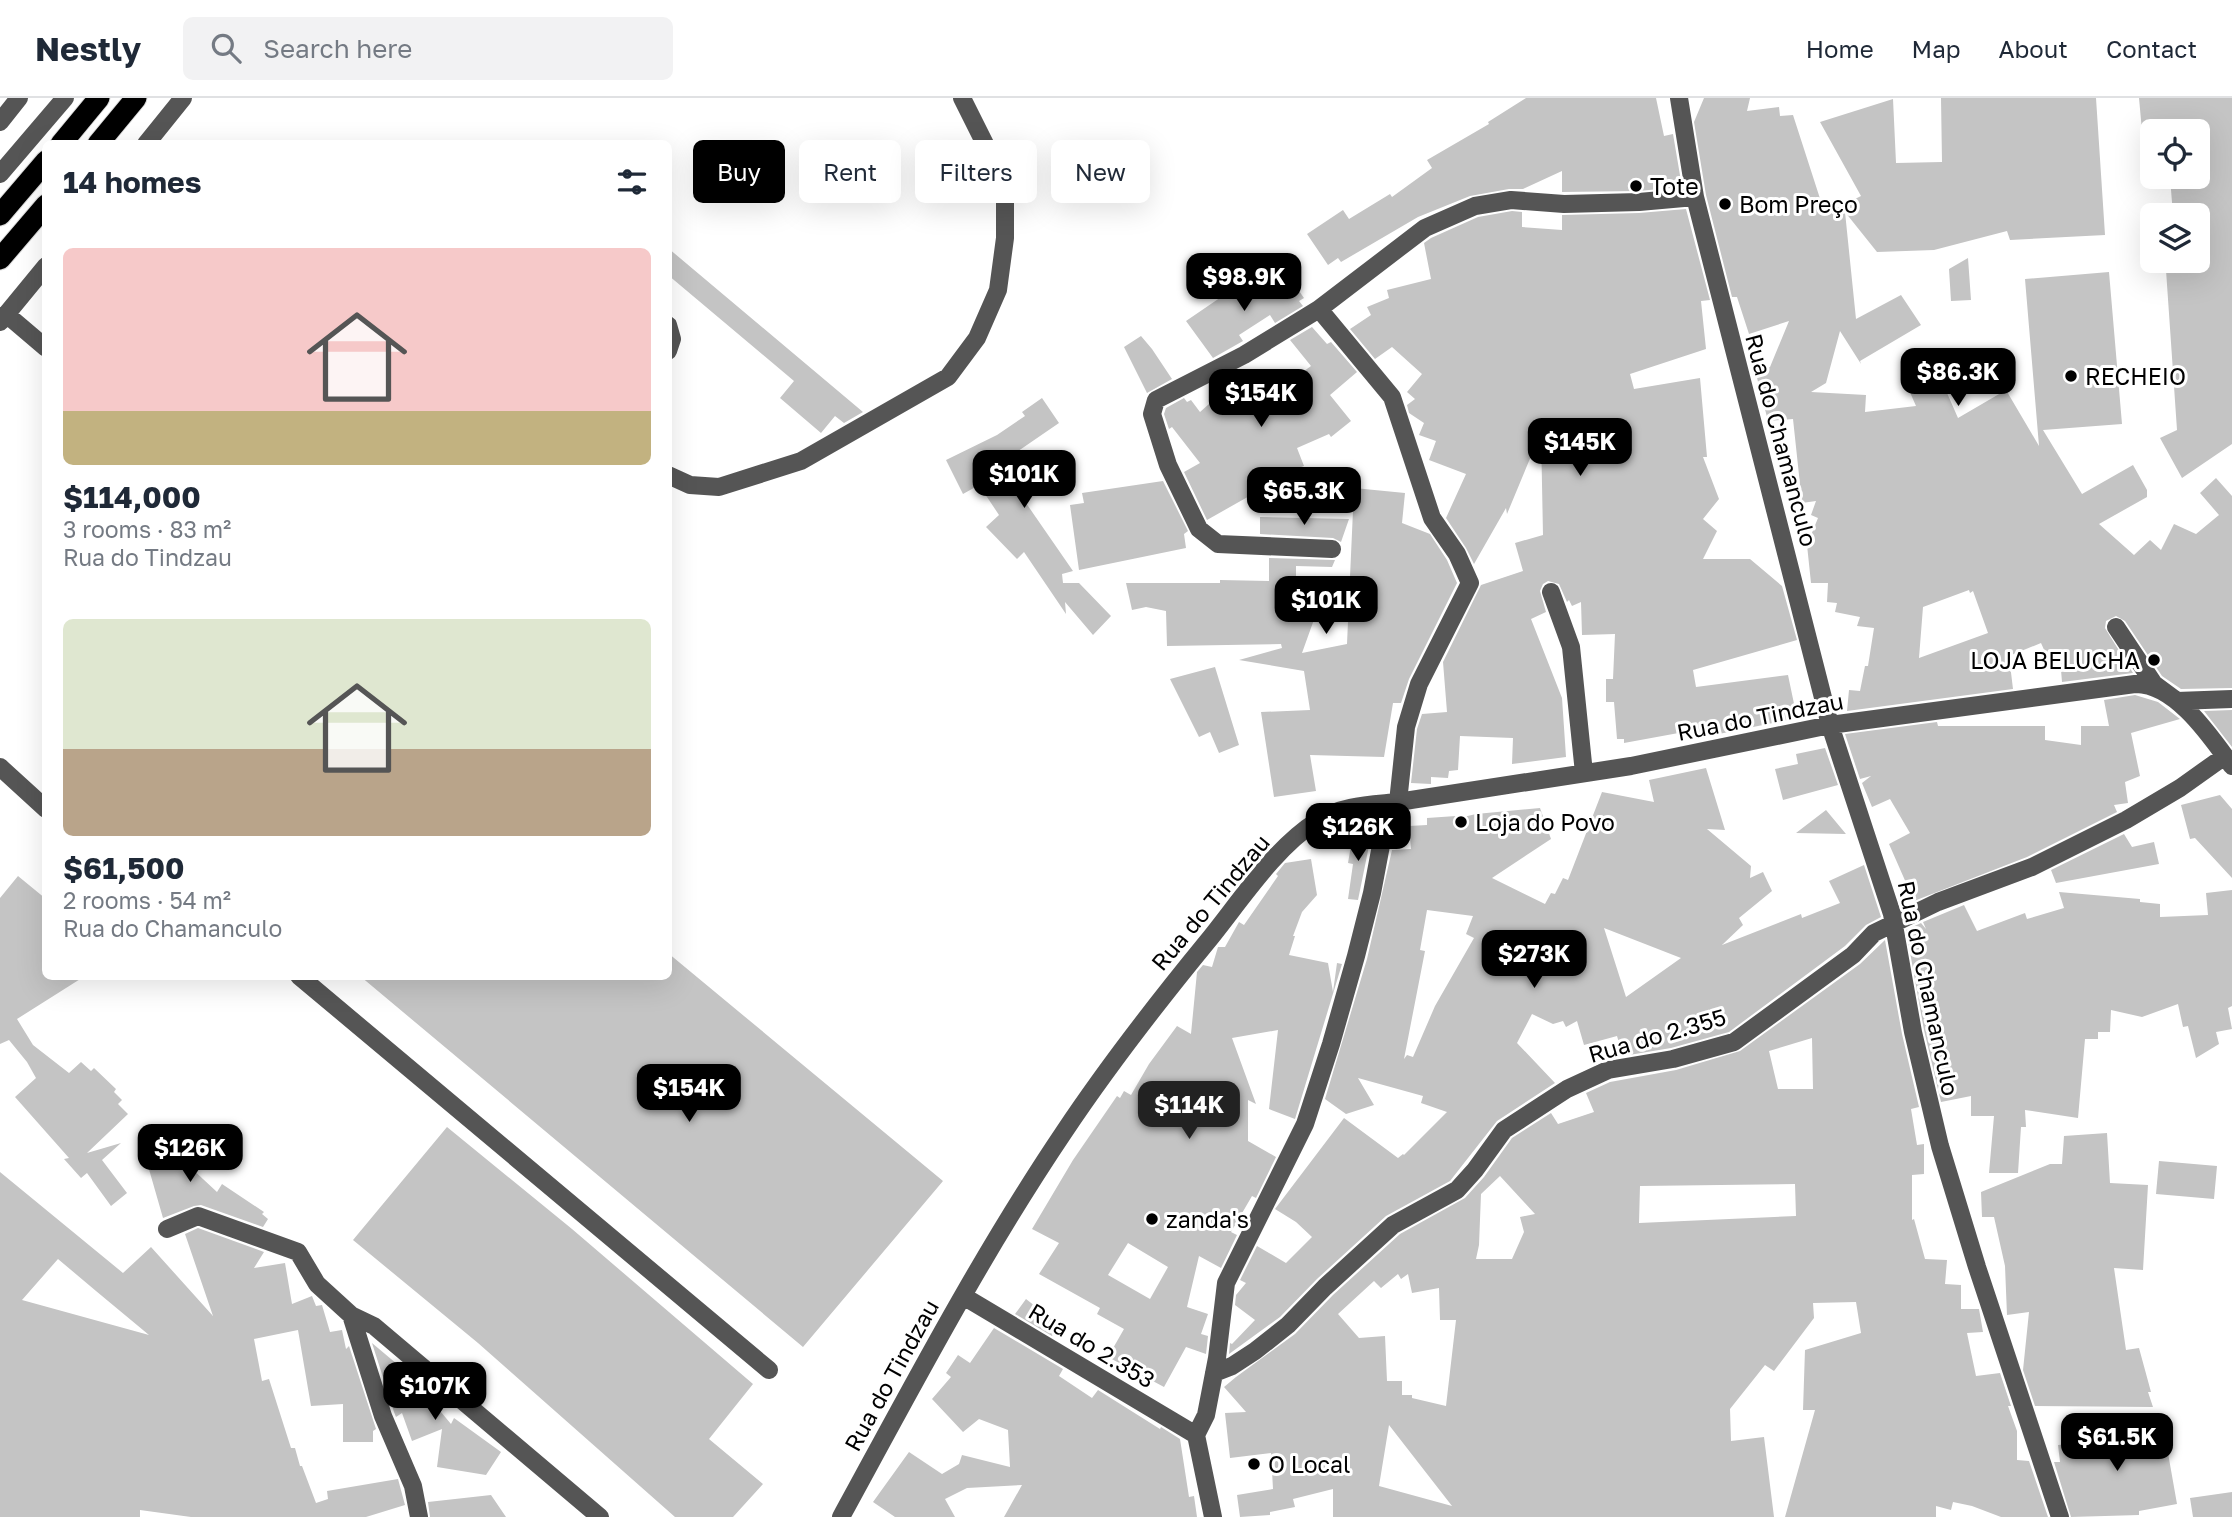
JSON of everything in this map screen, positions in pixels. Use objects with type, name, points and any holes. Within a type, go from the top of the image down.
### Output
[{"type":"highway","points":[[64,140],[99,98]]},
{"type":"highway","points":[[101,140],[136,98]]},
{"type":"highway","points":[[0,215],[42,167]]},
{"type":"highway","points":[[0,259],[42,210]]},
{"type":"street","points":[[0,122],[19,98]]},
{"type":"street","points":[[149,140],[183,98]]},
{"type":"street","points":[[672,477],[690,485],[719,487],[801,461],[948,377],[976,338],[998,290],[1005,238],[1005,200],[987,148],[962,98]]},
{"type":"street","points":[[1332,549],[1218,544],[1199,529],[1168,465],[1152,414],[1156,400],[1244,355],[1318,309],[1424,228],[1475,206],[1511,200],[1576,204],[1695,197],[1679,98]]},
{"type":"street","points":[[0,174],[62,99]]},
{"type":"street","name":"Rua do Chamanculo","points":[[1695,197],[1830,725],[1894,923],[1913,1031],[1940,1146],[2060,1517]]},
{"type":"street","points":[[42,271],[3,318],[42,345]]},
{"type":"street","points":[[1213,1517],[1196,1435],[1206,1415],[1226,1283],[1305,1124],[1331,1044],[1372,893],[1394,802],[1406,727],[1419,684],[1470,583],[1457,554],[1432,517],[1392,397],[1318,309]]},
{"type":"street","points":[[1550,592],[1570,648],[1584,773]]},
{"type":"street","points":[[2116,627],[2154,684],[2177,701],[2232,699]]},
{"type":"street","name":"Rua do Tindzau","points":[[841,1517],[963,1296],[1063,1133],[1130,1038],[1279,853],[1316,821],[1340,809],[1631,766],[1830,725],[2135,684],[2146,684],[2177,701],[2196,719],[2228,761]]},
{"type":"street","name":"Rua do 2.355","points":[[1214,1373],[1233,1366],[1288,1325],[1393,1225],[1457,1190],[1475,1171],[1504,1130],[1567,1089],[1608,1070],[1673,1059],[1734,1042],[1853,955],[1874,933],[1938,902],[2032,867],[2126,820],[2228,761]]},
{"type":"street","points":[[0,767],[42,805]]},
{"type":"street","points":[[304,980],[769,1370]]},
{"type":"street","points":[[167,1228],[198,1216],[298,1252],[317,1284],[351,1315],[374,1326],[600,1517]]},
{"type":"street","name":"Rua do 2.353","points":[[963,1296],[1196,1435]]},
{"type":"street","points":[[351,1315],[383,1416],[413,1486],[419,1517]]},
{"type":"building","points":[[1526,98],[1656,98],[1664,136],[1673,134],[1682,187],[1638,191],[1562,192],[1562,171],[1523,189],[1470,196],[1418,217],[1341,262],[1338,258],[1328,265],[1307,234],[1343,210],[1349,219],[1390,194],[1392,197],[1432,168],[1427,160],[1489,124],[1488,122]]},
{"type":"building","points":[[1704,98],[1750,98],[1747,111],[1779,107],[1780,116],[1793,115],[1825,214],[1861,196],[1820,122],[1893,99],[1896,163],[1942,162],[1941,98],[2096,98],[2105,235],[2010,240],[2007,231],[1934,250],[1877,252],[1845,212],[1856,319],[1901,295],[1921,325],[1860,361],[1861,364],[1840,331],[1826,383],[1811,392],[1866,395],[1865,412],[1916,406],[1909,390],[1940,377],[1958,418],[2006,390],[2039,446],[2025,279],[2109,272],[2122,424],[2043,430],[2082,494],[2133,465],[2147,490],[2147,497],[2099,524],[2134,555],[2150,540],[2161,550],[2174,524],[2196,534],[2219,515],[2200,493],[2216,478],[2232,496],[2232,688],[2181,689],[2162,676],[2125,621],[2116,616],[2106,621],[2105,628],[2133,673],[2062,682],[2061,670],[2054,672],[2041,643],[2009,656],[2013,689],[1847,711],[1849,690],[1860,691],[1865,666],[1868,666],[1874,628],[1857,626],[1860,617],[1835,612],[1837,603],[1827,602],[1828,583],[1811,583],[1807,545],[1818,518],[1811,515],[1816,501],[1802,503],[1793,419],[1768,421],[1755,370],[1770,367],[1789,321],[1749,334],[1737,297],[1732,297],[1706,195],[1694,122]],"holes":[[[1969,590],[1970,593],[1973,591],[1988,633],[1919,658],[1923,607]]]},
{"type":"building","points":[[2139,98],[2232,98],[2232,444],[2182,478],[2160,438],[2177,430],[2166,273],[2210,273],[2210,203],[2172,203],[2171,189],[2210,189],[2210,119],[2141,119]]},
{"type":"building","points":[[1686,209],[1710,300],[1701,301],[1706,349],[1630,374],[1634,389],[1700,378],[1707,457],[1703,457],[1719,499],[1703,519],[1717,531],[1703,559],[1750,559],[1782,586],[1797,640],[1693,670],[1696,687],[1788,675],[1797,718],[1714,735],[1684,737],[1684,732],[1624,743],[1624,739],[1617,739],[1614,702],[1606,702],[1606,679],[1613,679],[1615,634],[1582,635],[1581,602],[1572,606],[1569,600],[1567,602],[1559,584],[1548,581],[1540,591],[1546,612],[1531,619],[1562,698],[1566,757],[1512,764],[1513,738],[1460,736],[1458,770],[1449,771],[1448,778],[1431,777],[1431,784],[1411,783],[1417,729],[1422,714],[1447,712],[1443,662],[1481,585],[1523,571],[1515,543],[1543,535],[1541,432],[1507,514],[1506,508],[1474,564],[1446,518],[1466,474],[1429,460],[1436,441],[1419,435],[1424,423],[1409,413],[1407,405],[1415,399],[1407,392],[1422,374],[1392,347],[1375,359],[1350,329],[1371,315],[1367,307],[1389,298],[1387,290],[1431,279],[1424,243],[1478,217],[1512,211],[1522,212],[1522,227],[1562,230],[1562,215]]},
{"type":"building","points":[[672,251],[863,412],[844,423],[835,416],[821,433],[780,398],[794,381],[672,278]]},
{"type":"building","points":[[1968,258],[1971,300],[1951,301],[1949,269]]},
{"type":"building","points":[[1285,271],[1304,298],[1299,301],[1303,306],[1275,323],[1270,315],[1239,335],[1243,341],[1213,358],[1186,321],[1227,293],[1230,298],[1257,280],[1261,287]]},
{"type":"building","points":[[1312,327],[1327,344],[1331,342],[1357,372],[1330,395],[1351,421],[1331,437],[1329,434],[1297,448],[1304,466],[1279,475],[1282,482],[1260,494],[1260,490],[1207,520],[1184,472],[1200,463],[1172,427],[1169,429],[1164,414],[1166,408],[1184,398],[1187,402],[1191,400],[1200,412],[1235,381],[1255,407],[1311,366],[1290,340]]},
{"type":"building","points":[[1141,336],[1172,379],[1147,393],[1124,347]]},
{"type":"building","points":[[1042,398],[1059,423],[999,464],[1073,571],[1062,574],[1063,583],[1079,583],[1111,616],[1093,635],[1065,602],[1066,614],[1024,552],[1017,559],[986,527],[999,515],[979,485],[963,494],[946,460],[997,435],[1025,416],[1022,412]]},
{"type":"building","points":[[1163,481],[1188,531],[1184,534],[1186,548],[1079,570],[1070,505],[1084,503],[1082,493]]},
{"type":"building","points":[[1354,488],[1405,493],[1402,523],[1430,534],[1447,560],[1457,583],[1409,679],[1401,703],[1393,703],[1384,757],[1310,755],[1316,791],[1274,797],[1261,712],[1310,710],[1304,671],[1239,660],[1282,648],[1281,644],[1167,646],[1166,611],[1146,607],[1132,610],[1126,583],[1269,581],[1269,558],[1335,560],[1332,567],[1296,566],[1296,611],[1316,614],[1302,653],[1347,644]]},
{"type":"building","points":[[1260,517],[1349,519],[1341,542],[1333,538],[1260,534]]},
{"type":"building","points":[[1215,667],[1239,745],[1219,753],[1210,732],[1199,737],[1170,679]]},
{"type":"building","points":[[2135,695],[2158,702],[2180,719],[2131,733],[2140,776],[2125,782],[2128,803],[2114,805],[2117,812],[2027,857],[1914,901],[1889,844],[1910,833],[1890,799],[1872,807],[1862,783],[1871,776],[1860,779],[1845,734],[1937,722],[1938,726],[2045,726],[2045,740],[2081,745],[2081,726],[2109,726],[2104,700]]},
{"type":"building","points":[[2232,710],[2232,747],[2204,711]]},
{"type":"building","points":[[1825,748],[1838,785],[1783,800],[1775,769],[1798,764],[1796,754]]},
{"type":"building","points":[[1706,768],[1725,830],[1707,829],[1751,866],[1750,878],[1763,872],[1772,891],[1739,918],[1743,925],[1722,945],[1801,914],[1802,918],[1840,903],[1829,881],[1864,865],[1881,917],[1866,925],[1845,946],[1729,1032],[1671,1048],[1623,1056],[1617,1036],[1584,1045],[1577,1021],[1566,1027],[1563,1021],[1553,1024],[1532,1014],[1517,1043],[1555,1083],[1497,1121],[1450,1181],[1386,1216],[1280,1317],[1229,1354],[1230,1343],[1255,1320],[1235,1305],[1236,1295],[1246,1283],[1240,1280],[1257,1246],[1286,1263],[1312,1237],[1296,1222],[1275,1209],[1344,1118],[1398,1158],[1447,1112],[1421,1103],[1423,1096],[1358,1078],[1374,1105],[1346,1114],[1325,1099],[1367,959],[1392,850],[1411,849],[1409,826],[1427,825],[1427,818],[1456,816],[1455,819],[1476,814],[1540,808],[1551,839],[1492,878],[1545,904],[1551,893],[1555,894],[1563,878],[1568,880],[1602,792],[1654,802],[1649,780]],"holes":[[[1427,910],[1473,916],[1466,934],[1474,938],[1435,1006],[1413,1057],[1407,1055],[1404,1059],[1425,951],[1420,950]],[[1604,928],[1681,958],[1626,997]]]},
{"type":"building","points":[[2220,795],[2232,809],[2232,878],[2195,838],[2190,839],[2181,805]]},
{"type":"building","points":[[1826,810],[1846,834],[1796,833]]},
{"type":"building","points":[[1353,834],[1371,836],[1358,900],[1348,899],[1353,864],[1348,863]]},
{"type":"building","points":[[2124,834],[2132,847],[2154,842],[2159,864],[2056,883],[2051,870]]},
{"type":"building","points":[[1311,859],[1317,895],[1302,912],[1289,955],[1328,963],[1333,992],[1337,963],[1342,964],[1295,1119],[1269,1109],[1278,1030],[1232,1038],[1256,1104],[1248,1100],[1248,1141],[1276,1157],[1256,1198],[1252,1196],[1231,1232],[1237,1235],[1221,1268],[1199,1256],[1187,1307],[1208,1314],[1201,1334],[1208,1336],[1206,1354],[1186,1347],[1164,1387],[1108,1357],[1124,1329],[1097,1314],[1100,1308],[1039,1274],[1059,1243],[1032,1229],[1073,1160],[1117,1096],[1120,1098],[1124,1091],[1131,1095],[1149,1064],[1177,1026],[1191,1034],[1197,972],[1203,965],[1212,967],[1218,947],[1225,947],[1239,922],[1244,925],[1285,863]],"holes":[[[1128,1243],[1168,1267],[1150,1299],[1108,1275]]]},
{"type":"building","points":[[18,876],[42,896],[42,980],[79,980],[17,1019],[33,1045],[69,1073],[81,1062],[91,1071],[94,1068],[116,1089],[114,1092],[122,1100],[118,1104],[128,1114],[87,1153],[121,1143],[102,1160],[127,1193],[111,1206],[87,1173],[81,1178],[64,1159],[69,1158],[15,1097],[36,1078],[9,1040],[0,1044],[0,898]]},
{"type":"building","points":[[2232,890],[2232,1006],[2228,1008],[2232,1029],[2216,1032],[2219,1044],[2196,1058],[2188,1026],[2183,1027],[2178,1004],[2142,1017],[2111,1010],[2110,1032],[2098,1032],[2098,1039],[2085,1039],[2078,1118],[2025,1110],[2026,1127],[2021,1127],[2018,1173],[1989,1173],[1994,1116],[1971,1116],[1971,1096],[1941,1102],[1924,1030],[1906,930],[1921,923],[1926,929],[1923,922],[1964,905],[1977,931],[2025,913],[2027,919],[2064,908],[2059,892],[2140,899],[2140,902],[2160,904],[2160,917],[2208,915],[2206,893]]},
{"type":"building","points":[[1885,940],[1919,1107],[1911,1109],[1917,1145],[1924,1144],[1924,1174],[1912,1175],[1912,1220],[1914,1219],[1925,1259],[1947,1260],[1945,1284],[1961,1285],[1961,1309],[1979,1309],[1983,1332],[1967,1333],[1976,1376],[2000,1373],[2017,1431],[2017,1460],[2029,1461],[2048,1517],[2001,1517],[1953,1502],[1951,1510],[1936,1506],[1936,1517],[1785,1517],[1815,1410],[1803,1410],[1805,1350],[1861,1333],[1856,1302],[1813,1303],[1814,1318],[1774,1371],[1765,1365],[1730,1409],[1731,1441],[1764,1437],[1774,1517],[1333,1517],[1333,1489],[1293,1499],[1295,1507],[1270,1512],[1270,1515],[1240,1517],[1237,1495],[1273,1489],[1271,1453],[1230,1458],[1225,1413],[1246,1412],[1224,1387],[1295,1334],[1400,1234],[1465,1198],[1512,1138],[1551,1113],[1558,1124],[1594,1112],[1586,1093],[1610,1082],[1676,1070],[1740,1051],[1860,964]],"holes":[[[1812,1038],[1813,1089],[1778,1089],[1769,1051]],[[1500,1176],[1535,1214],[1520,1217],[1524,1232],[1512,1259],[1476,1259],[1481,1194]],[[1795,1184],[1796,1216],[1639,1223],[1640,1186]],[[1398,1274],[1401,1279],[1408,1274],[1412,1293],[1439,1288],[1440,1320],[1456,1320],[1446,1406],[1412,1398],[1412,1395],[1402,1395],[1402,1381],[1387,1381],[1385,1336],[1359,1338],[1338,1314],[1374,1281],[1381,1288]],[[1389,1425],[1452,1506],[1379,1486]]]},
{"type":"building","points":[[672,956],[943,1181],[803,1347],[365,980],[672,980]]},
{"type":"building","points":[[447,1127],[572,1229],[753,1384],[709,1439],[763,1484],[733,1517],[675,1517],[478,1343],[353,1240]]},
{"type":"building","points":[[166,1131],[181,1147],[175,1153],[217,1192],[222,1184],[264,1212],[262,1214],[268,1219],[263,1227],[201,1205],[163,1218],[140,1138]]},
{"type":"building","points":[[2107,1133],[2110,1183],[2148,1185],[2143,1270],[2114,1268],[2126,1350],[2139,1348],[2153,1407],[2035,1406],[2023,1370],[2029,1312],[2007,1315],[2005,1266],[1994,1217],[1982,1217],[1981,1192],[2050,1164],[2062,1164],[2064,1136]]},
{"type":"building","points":[[2159,1161],[2217,1166],[2214,1199],[2156,1194]]},
{"type":"building","points":[[0,1172],[123,1273],[151,1247],[213,1316],[185,1234],[198,1228],[264,1252],[254,1268],[285,1263],[292,1304],[312,1296],[316,1306],[322,1305],[330,1332],[342,1330],[346,1349],[349,1346],[376,1429],[373,1431],[373,1442],[343,1442],[343,1404],[311,1406],[298,1330],[254,1339],[262,1381],[269,1379],[291,1448],[295,1448],[316,1503],[328,1499],[327,1491],[398,1479],[405,1505],[366,1517],[191,1517],[140,1510],[140,1517],[0,1517]],"holes":[[[58,1259],[149,1335],[22,1300]]]},
{"type":"building","points":[[1026,1299],[1059,1325],[1052,1336],[1015,1314]]},
{"type":"building","points":[[994,1328],[1063,1369],[1059,1376],[1092,1398],[1098,1390],[1180,1439],[1189,1497],[1194,1496],[1197,1517],[1004,1517],[1022,1485],[967,1488],[945,1499],[955,1517],[895,1517],[873,1502],[909,1452],[942,1474],[959,1464],[962,1455],[1010,1467],[1008,1430],[979,1419],[963,1432],[932,1399],[951,1377],[946,1373],[958,1355],[970,1363]]},
{"type":"building","points":[[372,1343],[410,1375],[451,1424],[454,1418],[501,1452],[486,1475],[437,1467],[442,1429],[412,1441],[402,1413],[396,1417]]},
{"type":"building","points":[[2159,1423],[2165,1436],[2177,1504],[2139,1511],[2139,1515],[2071,1517],[2054,1462],[2060,1462],[2058,1445],[2080,1443],[2080,1440]]},
{"type":"building","points":[[2232,1492],[2232,1517],[2193,1517],[2190,1498]]},
{"type":"building","points":[[491,1495],[506,1517],[430,1517],[428,1502]]},
{"type":"place","name":"Tote","points":[[1636,186]]},
{"type":"place","name":"Bom Preço","points":[[1725,204]]},
{"type":"place","name":"RECHEIO","points":[[2071,376]]},
{"type":"place","name":"LOJA BELUCHA","points":[[2154,660]]},
{"type":"place","name":"Loja do Povo","points":[[1461,822]]},
{"type":"place","name":"zanda's","points":[[1152,1219]]},
{"type":"place","name":"O Local","points":[[1254,1464]]}]
